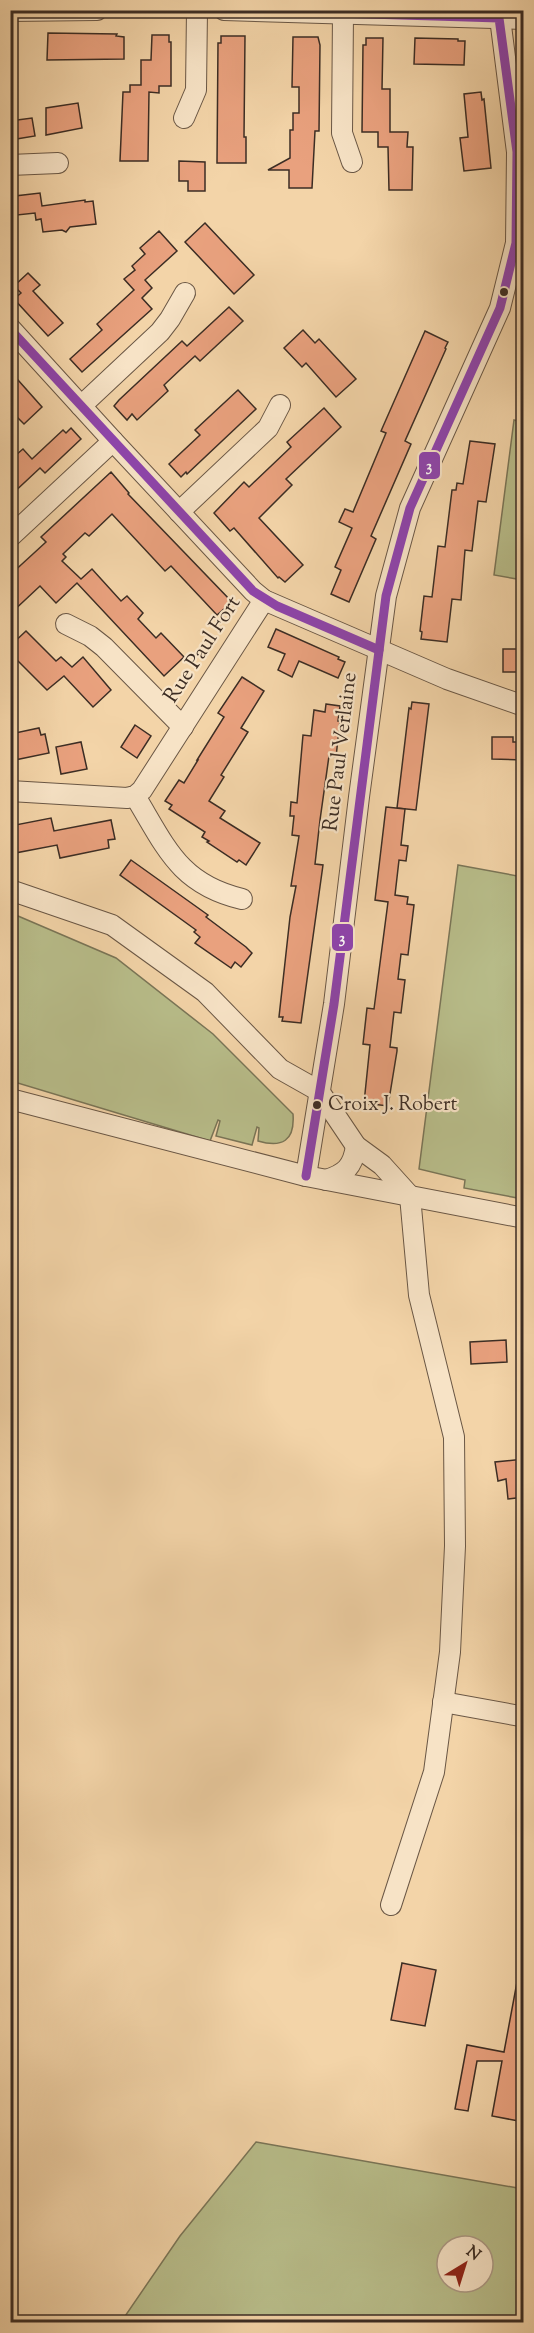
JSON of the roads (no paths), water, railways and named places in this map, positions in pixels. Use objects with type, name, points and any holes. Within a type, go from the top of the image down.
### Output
[{"type":"street","points":[[10,11],[97,10]]},
{"type":"street","points":[[184,118],[196,90],[196,10]]},
{"type":"street","points":[[224,10],[499,14],[524,19]]},
{"type":"street","points":[[343,13],[342,133],[352,162]]},
{"type":"street","name":"Rue Paul Verlaine","points":[[306,1176],[337,983],[386,596],[410,508],[500,308],[516,243],[517,152],[499,14]]},
{"type":"street","points":[[10,165],[58,164]]},
{"type":"street","points":[[81,406],[160,332],[186,293]]},
{"type":"street","points":[[10,328],[179,512],[264,600],[447,680],[524,706]]},
{"type":"street","points":[[179,512],[268,428],[280,405]]},
{"type":"street","points":[[10,537],[113,441]]},
{"type":"street","name":"Rue Paul Fort","points":[[135,796],[142,790],[264,600]]},
{"type":"street","name":"Rue Paul Fort","points":[[66,624],[90,636],[104,647],[183,727]]},
{"type":"street","points":[[10,791],[105,798],[135,796],[180,867],[210,889],[242,899]]},
{"type":"street","points":[[10,890],[112,925],[205,992],[280,1069],[319,1091],[356,1146],[382,1165],[410,1196],[418,1295],[454,1437],[455,1546],[450,1652],[434,1772],[391,1905]]},
{"type":"street","points":[[10,1099],[306,1176],[524,1218]]},
{"type":"street","points":[[326,1180],[341,1175],[350,1165],[356,1146]]},
{"type":"street","points":[[443,1702],[520,1716]]},
{"type":"place","name":"Croix J. Robert","points":[[317,1105]]}]
